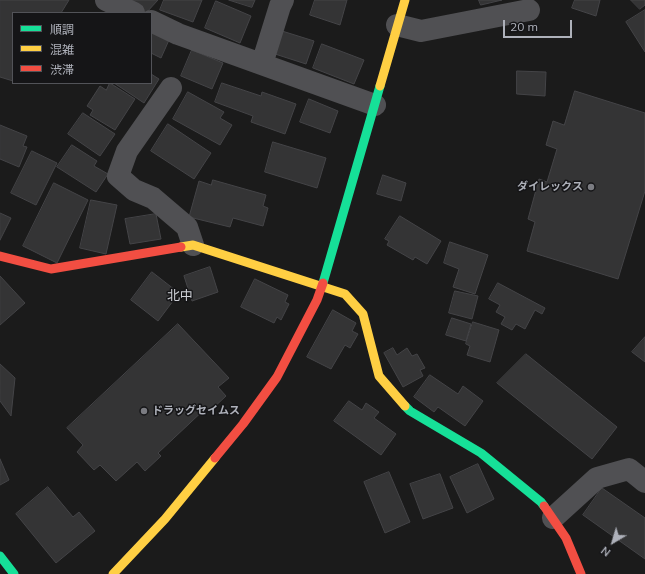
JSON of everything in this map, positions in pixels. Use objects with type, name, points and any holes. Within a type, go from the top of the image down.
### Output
[{"type":"main road","points":[[113,574],[164,519],[243,424],[277,377],[322,287],[405,0]]},
{"type":"main road","points":[[0,256],[51,269],[193,245],[345,294],[363,314],[380,376],[410,411],[481,453],[541,502],[566,538],[581,574]]},
{"type":"main road","points":[[0,556],[14,574]]},
{"type":"street","points":[[106,0],[132,12]]},
{"type":"street","points":[[262,64],[283,0]]},
{"type":"street","points":[[397,25],[422,31],[529,10]]},
{"type":"street","points":[[152,21],[178,34],[375,105]]},
{"type":"street","points":[[171,88],[127,151],[118,176],[134,190],[153,198],[186,226],[193,245]]},
{"type":"street","points":[[553,518],[598,478],[629,469],[645,482]]},
{"type":"building","points":[[0,0],[69,0],[62,12],[12,12],[12,81],[0,77]]},
{"type":"building","points":[[130,0],[158,0],[147,12],[145,12]]},
{"type":"building","points":[[164,0],[202,0],[193,22],[160,10]]},
{"type":"building","points":[[229,0],[255,0],[252,7]]},
{"type":"building","points":[[315,0],[347,0],[340,25],[310,15]]},
{"type":"building","points":[[479,0],[502,0],[481,5]]},
{"type":"building","points":[[575,0],[600,0],[596,16],[572,8]]},
{"type":"building","points":[[631,0],[645,0],[645,5],[640,9]]},
{"type":"building","points":[[216,1],[251,16],[240,43],[205,28]]},
{"type":"building","points":[[645,10],[645,52],[626,22]]},
{"type":"building","points":[[282,31],[314,41],[306,64],[275,54]]},
{"type":"building","points":[[152,32],[169,40],[161,58],[152,54]]},
{"type":"building","points":[[322,44],[364,60],[354,84],[313,68]]},
{"type":"building","points":[[192,50],[223,63],[212,89],[181,76]]},
{"type":"building","points":[[517,71],[546,72],[545,96],[517,94]]},
{"type":"building","points":[[152,75],[159,79],[144,103],[116,84],[152,84]]},
{"type":"building","points":[[222,83],[261,96],[262,92],[296,104],[285,134],[251,122],[253,116],[215,102]]},
{"type":"building","points":[[109,84],[112,84],[135,99],[115,130],[90,115],[93,110],[87,106],[100,86],[106,90]]},
{"type":"building","name":"ダイレックス","points":[[575,91],[645,113],[645,191],[618,279],[527,251],[535,222],[528,219],[539,179],[547,182],[557,149],[546,145],[553,121],[564,125]]},
{"type":"building","points":[[188,92],[224,112],[220,118],[232,125],[220,145],[173,119]]},
{"type":"building","points":[[309,99],[338,111],[330,133],[300,122]]},
{"type":"building","points":[[83,113],[115,134],[100,156],[68,134]]},
{"type":"building","points":[[168,124],[211,153],[194,179],[151,151]]},
{"type":"building","points":[[0,125],[27,136],[23,146],[27,147],[19,167],[0,159]]},
{"type":"building","points":[[273,142],[326,158],[317,188],[265,172]]},
{"type":"building","points":[[72,145],[97,161],[94,166],[108,174],[96,192],[57,167]]},
{"type":"building","points":[[32,151],[57,163],[36,205],[11,193]]},
{"type":"building","points":[[383,175],[406,183],[401,201],[377,194]]},
{"type":"building","points":[[213,180],[266,195],[263,206],[268,208],[263,226],[233,218],[230,227],[189,217],[199,181],[211,185]]},
{"type":"building","points":[[54,183],[88,200],[57,263],[23,246]]},
{"type":"building","points":[[91,200],[117,205],[106,254],[80,248]]},
{"type":"building","points":[[0,213],[11,218],[0,240]]},
{"type":"building","points":[[156,214],[161,239],[130,244],[125,219]]},
{"type":"building","points":[[400,216],[441,241],[427,264],[415,257],[413,260],[387,245],[389,241],[385,239]]},
{"type":"building","points":[[450,242],[488,255],[475,294],[453,287],[459,269],[444,263]]},
{"type":"building","points":[[210,267],[218,292],[192,301],[184,276]]},
{"type":"building","points":[[152,272],[179,293],[158,321],[131,300]]},
{"type":"building","points":[[0,276],[25,303],[0,325]]},
{"type":"building","points":[[255,279],[288,295],[285,302],[289,304],[281,320],[277,317],[274,323],[241,307]]},
{"type":"building","points":[[498,283],[545,308],[542,314],[535,310],[525,329],[516,324],[512,330],[501,324],[505,317],[496,312],[500,305],[489,299]]},
{"type":"building","points":[[455,291],[478,296],[472,319],[449,313]]},
{"type":"building","points":[[333,310],[356,323],[352,331],[358,334],[350,348],[345,345],[331,369],[307,357]]},
{"type":"building","points":[[452,318],[471,324],[466,341],[446,335]]},
{"type":"building","points":[[473,322],[499,330],[490,362],[467,355],[470,346],[466,344]]},
{"type":"building","points":[[178,324],[229,378],[218,387],[226,396],[210,411],[207,407],[158,453],[161,456],[145,471],[137,462],[116,481],[100,465],[94,470],[77,452],[83,445],[67,428]]},
{"type":"building","points":[[645,337],[645,362],[632,352]]},
{"type":"building","points":[[393,348],[397,355],[407,348],[412,356],[417,354],[425,368],[420,370],[423,376],[403,387],[384,353]]},
{"type":"building","points":[[526,354],[617,427],[592,459],[497,383]]},
{"type":"building","points":[[0,364],[15,378],[11,416],[0,401]]},
{"type":"building","points":[[430,375],[458,394],[463,386],[483,401],[465,426],[438,407],[434,412],[414,397]]},
{"type":"building","points":[[349,401],[362,410],[366,403],[379,412],[374,418],[396,434],[381,455],[334,421]]},
{"type":"building","points":[[0,459],[9,480],[0,485]]},
{"type":"building","points":[[478,464],[494,499],[467,513],[450,477]]},
{"type":"building","points":[[389,472],[410,522],[385,533],[364,482]]},
{"type":"building","points":[[440,474],[453,508],[423,519],[410,484]]},
{"type":"building","points":[[48,487],[73,517],[79,512],[95,531],[56,563],[16,514]]},
{"type":"building","points":[[602,488],[645,518],[645,559],[583,515]]},
{"type":"traffic: fast","points":[[323,283],[380,86]]},
{"type":"traffic: fast","points":[[405,406],[410,411],[481,453],[544,506]]},
{"type":"traffic: fast","points":[[0,556],[14,574]]},
{"type":"traffic: slow","points":[[380,86],[405,0]]},
{"type":"traffic: slow","points":[[181,247],[193,245],[345,294],[363,314],[379,376],[405,406]]},
{"type":"traffic: slow","points":[[113,574],[165,519],[215,458]]},
{"type":"traffic: jam","points":[[0,256],[51,269],[181,247]]},
{"type":"traffic: jam","points":[[215,458],[243,424],[277,377],[317,300],[323,283]]},
{"type":"traffic: jam","points":[[544,506],[566,538],[581,574]]},
{"type":"place","name":"ダイレックス","points":[[591,187]]},
{"type":"place","name":"ドラッグセイムス","points":[[144,411]]},
{"type":"district","name":"北中","points":[[180,296]]}]
